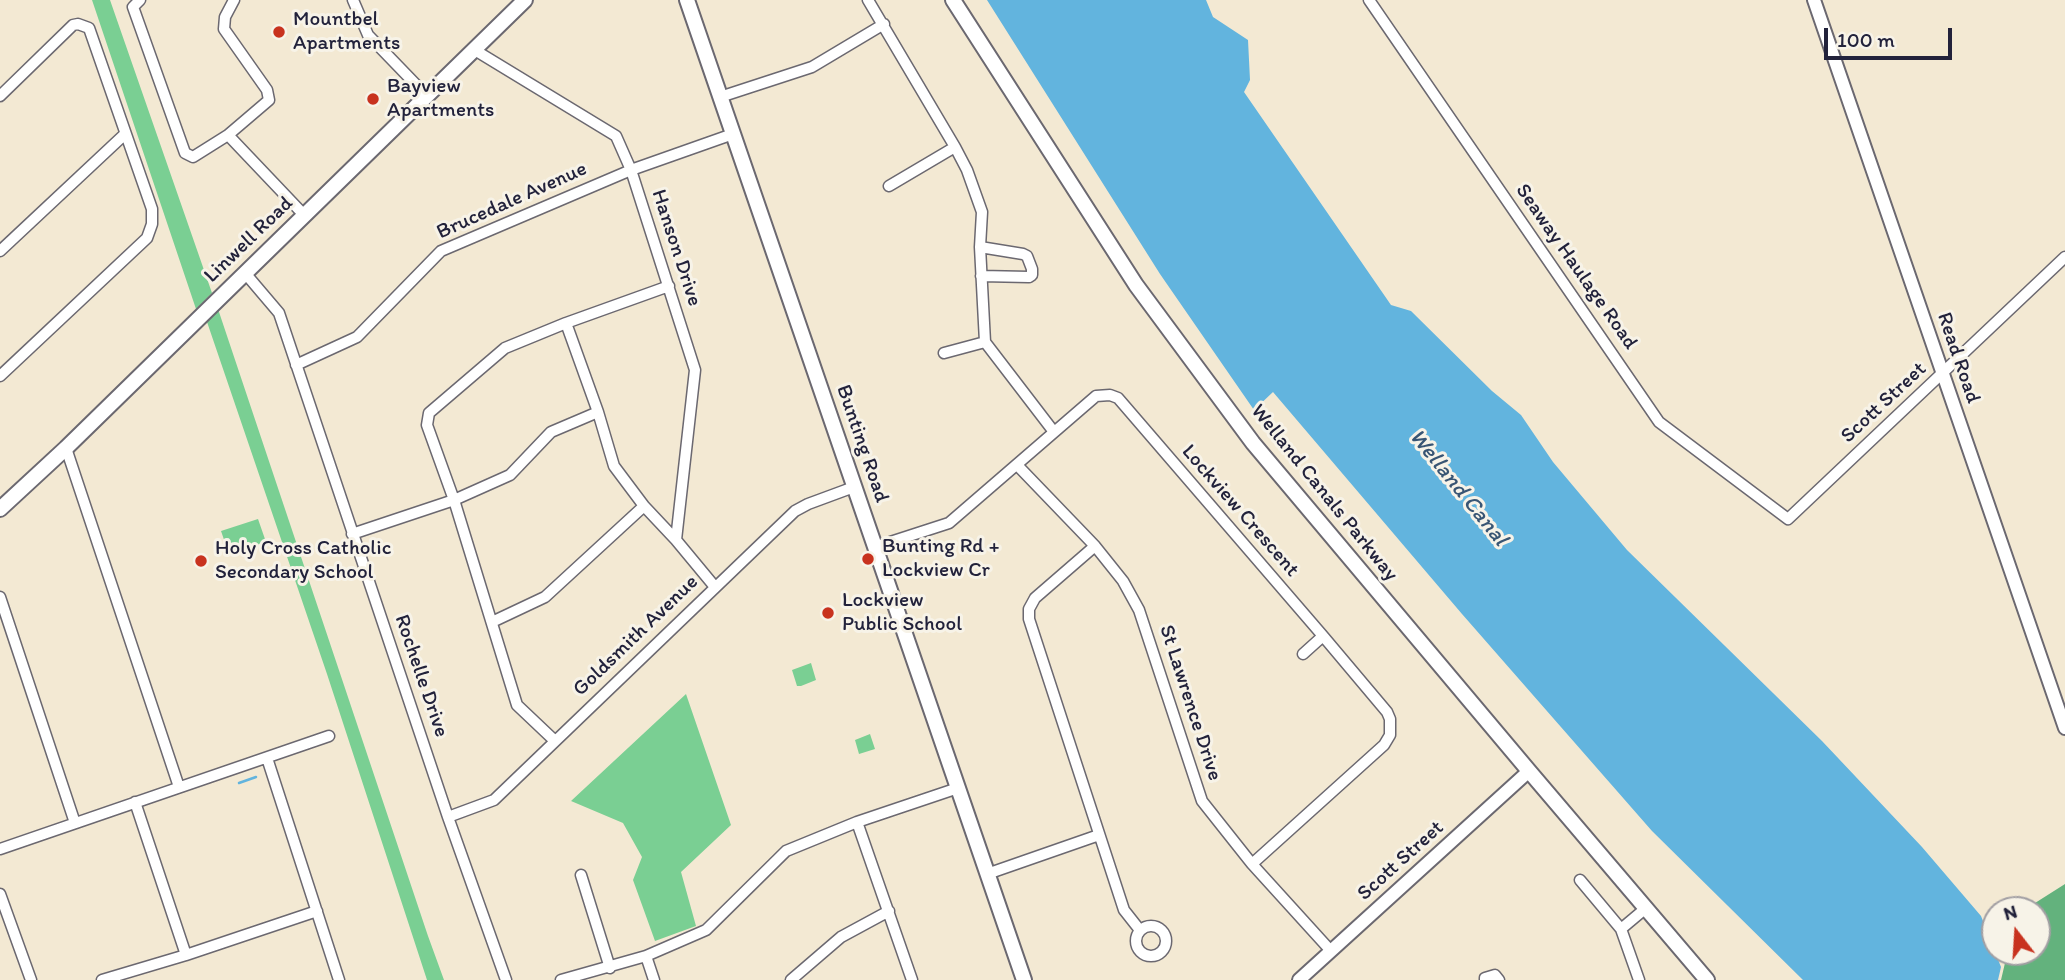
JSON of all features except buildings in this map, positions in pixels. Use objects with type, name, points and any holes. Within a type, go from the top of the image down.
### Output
[{"type":"main road","name":"Linwell Road","points":[[0,509],[66,448],[525,0]]},
{"type":"main road","name":"Bunting Road","points":[[687,0],[1024,980]]},
{"type":"main road","name":"Welland Canals Parkway","points":[[953,0],[1136,285],[1253,443],[1707,980]]},
{"type":"street","points":[[140,0],[133,7],[185,153],[193,157],[228,135],[269,100],[267,90],[224,29],[225,17],[234,0]]},
{"type":"street","points":[[353,0],[368,35],[426,95]]},
{"type":"street","points":[[868,0],[955,147],[967,170],[982,212],[980,247],[985,342],[1054,432]]},
{"type":"street","name":"Seaway Haulage Road","points":[[1369,0],[1659,422],[1788,519]]},
{"type":"street","name":"Read Road","points":[[1814,0],[2061,707],[2065,728]]},
{"type":"street","points":[[720,97],[812,67],[884,24]]},
{"type":"street","points":[[0,96],[74,25],[89,28],[152,209],[152,224],[147,238],[0,376]]},
{"type":"street","name":"Hanson Drive","points":[[473,49],[616,136],[631,170],[695,370],[676,540]]},
{"type":"street","points":[[0,251],[125,134]]},
{"type":"street","name":"Brucedale Avenue","points":[[296,365],[358,337],[440,251],[631,170],[733,134]]},
{"type":"street","points":[[228,135],[305,216]]},
{"type":"street","points":[[889,186],[955,147]]},
{"type":"street","points":[[980,247],[1023,254],[1027,256],[1032,270],[1029,277],[981,276]]},
{"type":"street","name":"Scott Street","points":[[1788,519],[2065,257]]},
{"type":"street","name":"Rochelle Drive","points":[[245,273],[279,313],[448,817],[506,980]]},
{"type":"street","points":[[555,741],[517,705],[454,500],[427,425],[429,414],[505,348],[565,323],[669,286]]},
{"type":"street","points":[[565,323],[598,412],[614,466],[644,506],[715,587]]},
{"type":"street","points":[[944,353],[985,342]]},
{"type":"street","name":"Lockview Crescent","points":[[875,547],[949,523],[1096,396],[1110,394],[1118,398],[1323,636],[1390,719],[1390,735],[1384,745],[1252,864]]},
{"type":"street","points":[[352,534],[454,500],[510,475],[551,432],[598,412]]},
{"type":"street","points":[[66,448],[179,788]]},
{"type":"street","name":"St Lawrence Drive","points":[[1018,466],[1095,546],[1123,582],[1139,610],[1202,802],[1252,864],[1331,951]]},
{"type":"street","name":"Goldsmith Avenue","points":[[448,817],[494,800],[795,512],[808,504],[854,487]]},
{"type":"street","points":[[492,622],[545,597],[644,506]]},
{"type":"street","points":[[1095,546],[1035,598],[1029,610],[1029,619],[1124,909],[1139,929]]},
{"type":"street","points":[[0,597],[75,823]]},
{"type":"street","points":[[1303,654],[1323,636]]},
{"type":"street","points":[[0,849],[328,736]]},
{"type":"street","points":[[267,758],[339,980]]},
{"type":"street","name":"Scott Street","points":[[1299,980],[1529,771]]},
{"type":"street","points":[[561,980],[646,956],[706,930],[786,851],[857,822],[958,789]]},
{"type":"street","points":[[135,802],[186,955]]},
{"type":"street","points":[[857,822],[912,980]]},
{"type":"street","points":[[987,874],[1099,835]]},
{"type":"street","points":[[581,875],[610,968]]},
{"type":"street","points":[[1580,880],[1621,929],[1639,980]]},
{"type":"street","points":[[0,894],[31,980]]},
{"type":"street","points":[[1621,929],[1646,908]]},
{"type":"street","points":[[102,980],[317,911]]},
{"type":"street","points":[[791,980],[841,937],[889,911]]},
{"type":"street","points":[[646,956],[654,980]]},
{"type":"street","points":[[1485,980],[1495,975],[1499,980]]},
{"type":"green space","points":[[92,0],[110,0],[212,293],[196,309]]},
{"type":"green space","points":[[218,309],[444,980],[427,980],[327,674],[206,319]]},
{"type":"green space","points":[[258,519],[266,542],[229,554],[221,531]]},
{"type":"green space","points":[[811,663],[816,680],[797,686],[792,670]]},
{"type":"green space","points":[[686,694],[731,825],[681,872],[696,926],[655,941],[633,880],[642,857],[623,823],[571,801]]},
{"type":"green space","points":[[870,734],[875,749],[859,754],[855,740]]},
{"type":"green space","points":[[2065,884],[2065,980],[2001,980],[2004,966],[2051,966],[2051,896],[2046,896]]},
{"type":"water","name":"Welland Canal","points":[[987,0],[1206,0],[1213,17],[1248,40],[1250,80],[1244,92],[1391,305],[1411,311],[1492,391],[1521,415],[1553,462],[1627,550],[1822,741],[1922,847],[1981,916],[1981,966],[2001,966],[1998,980],[1803,980],[1652,831],[1273,392],[1254,410],[1160,274]]},
{"type":"waterway","points":[[239,783],[256,777]]},
{"type":"place","name":"Mountbel Apartments","points":[[279,32]]},
{"type":"place","name":"Bayview Apartments","points":[[373,99]]},
{"type":"place","name":"Bunting Rd + Lockview Cr","points":[[868,559]]},
{"type":"place","name":"Holy Cross Catholic Secondary School","points":[[201,561]]},
{"type":"place","name":"Lockview Public School","points":[[828,613]]}]
